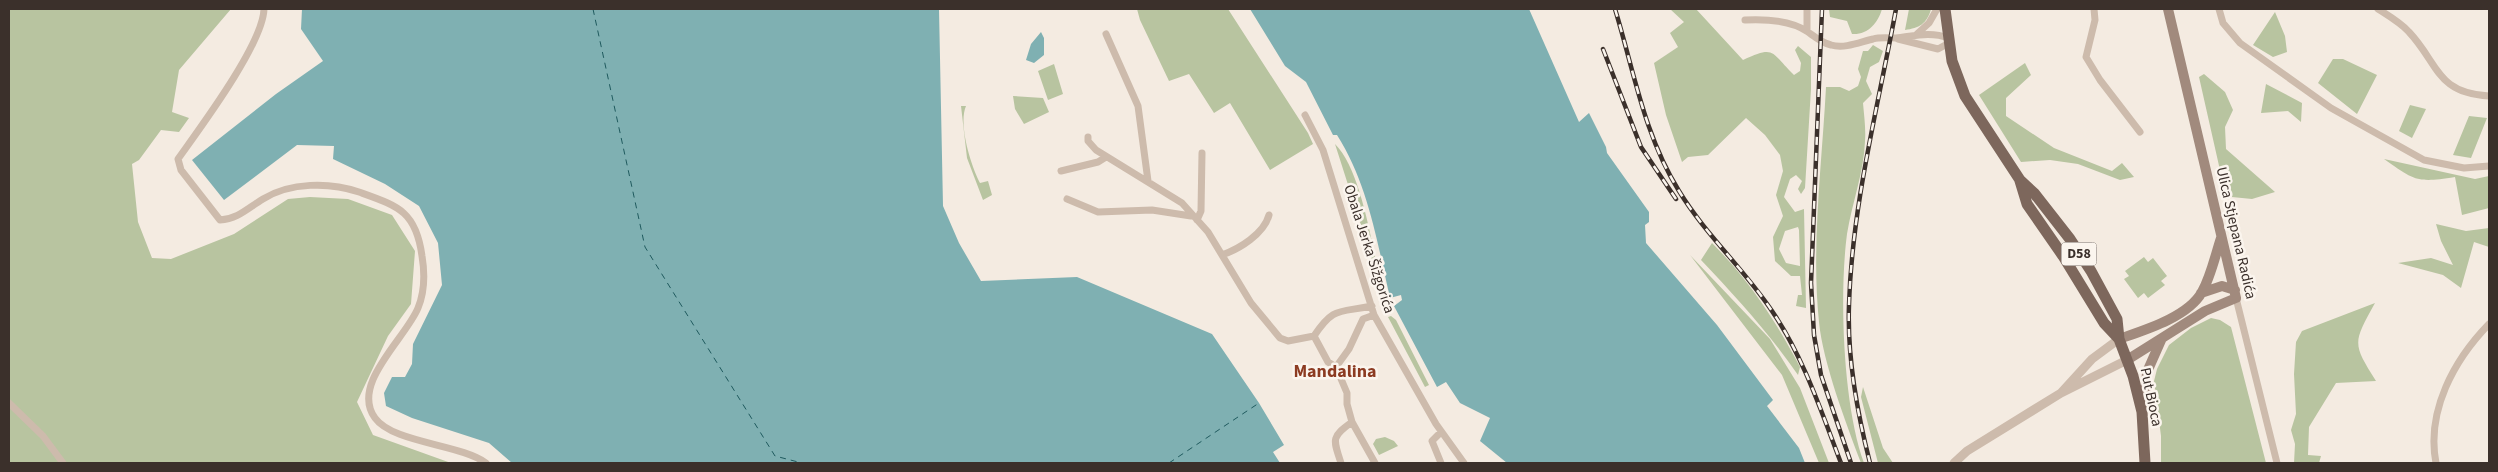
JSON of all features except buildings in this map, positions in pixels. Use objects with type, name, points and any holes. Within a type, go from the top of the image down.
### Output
[{"type":"main road","name":"D58","points":[[1945,9],[1953,66],[1965,96],[2020,180],[2052,216],[2091,271],[2117,319],[2120,339]]},
{"type":"main road","name":"Ulica Stjepana Radića","points":[[2168,9],[2235,294]]},
{"type":"main road","name":"D58","points":[[2020,180],[2027,204],[2063,256],[2104,323],[2120,339]]},
{"type":"main road","points":[[2120,339],[2186,309],[2201,293],[2221,237]]},
{"type":"main road","points":[[2128,360],[2235,294],[2222,286],[2201,293]]},
{"type":"main road","points":[[2142,412],[2146,397],[2147,372],[2163,337]]},
{"type":"main road","name":"Put Bioca","points":[[2120,339],[2128,360],[2142,412],[2146,463]]},
{"type":"street","points":[[264,9],[264,17],[251,46],[214,110],[178,159],[181,170],[220,220],[230,220],[265,198],[300,186],[329,186],[352,190],[406,212],[420,238],[425,278],[418,309],[385,357],[370,386],[368,404],[375,419],[397,434],[462,453],[486,463]]},
{"type":"street","points":[[1807,9],[1807,31]]},
{"type":"street","points":[[1917,34],[1932,19],[1937,9]]},
{"type":"street","points":[[2094,9],[2095,20],[2086,57],[2104,86],[2140,132]]},
{"type":"street","points":[[2219,9],[2223,23],[2240,43],[2331,108],[2424,160],[2464,168],[2489,166]]},
{"type":"street","points":[[2378,9],[2410,32],[2444,81],[2468,94],[2489,96]]},
{"type":"street","points":[[1745,20],[1765,20],[1807,31],[1815,38],[1831,46],[1845,46],[1876,38],[1896,38],[1917,34],[1932,34],[1949,41],[1938,50],[1896,38]]},
{"type":"street","points":[[1106,34],[1138,106],[1148,182]]},
{"type":"street","name":"Obala Jerka Šižgorića","points":[[1305,115],[1323,150],[1374,315],[1403,369],[1441,432],[1464,463]]},
{"type":"street","points":[[1088,137],[1092,146],[1106,157],[1182,203],[1208,232],[1251,303],[1280,338],[1288,341],[1314,336],[1328,317],[1334,313],[1372,306]]},
{"type":"street","points":[[1194,218],[1201,211],[1202,153]]},
{"type":"street","points":[[1060,171],[1098,162],[1106,157]]},
{"type":"street","points":[[1068,199],[1098,212],[1152,210],[1194,218]]},
{"type":"street","points":[[1222,255],[1240,249],[1268,222],[1269,215]]},
{"type":"street","name":"Ulica Stjepana Radića","points":[[2235,294],[2277,463]]},
{"type":"street","points":[[1336,367],[1349,349],[1363,319],[1374,315]]},
{"type":"street","points":[[2436,463],[2434,437],[2442,395],[2464,353],[2489,324]]},
{"type":"street","points":[[1314,336],[1328,362],[1336,367],[1347,393],[1347,404],[1352,422],[1375,463]]},
{"type":"street","points":[[2061,393],[2092,360],[2120,339]]},
{"type":"street","points":[[1954,463],[1967,451],[2061,393],[2128,360]]},
{"type":"street","points":[[9,403],[43,436],[63,463]]},
{"type":"street","points":[[1341,463],[1334,439],[1337,432],[1352,422]]},
{"type":"street","points":[[1441,432],[1432,441],[1441,463]]},
{"type":"green space","points":[[9,9],[231,9],[179,70],[172,112],[189,118],[179,132],[161,130],[139,160],[132,164],[138,222],[152,258],[171,259],[234,234],[288,199],[310,197],[348,199],[392,215],[415,251],[411,304],[388,336],[357,402],[373,435],[451,463],[9,463]]},
{"type":"green space","points":[[1137,9],[1228,9],[1308,133],[1313,144],[1270,170],[1230,103],[1214,113],[1189,74],[1169,81],[1140,20]]},
{"type":"green space","points":[[1670,9],[1696,9],[1743,60],[1762,53],[1772,53],[1794,75],[1800,71],[1801,63],[1795,50],[1798,46],[1811,57],[1805,188],[1801,194],[1798,189],[1802,181],[1796,175],[1790,179],[1784,197],[1795,212],[1804,209],[1806,308],[1796,306],[1798,295],[1802,295],[1800,276],[1791,276],[1775,261],[1773,237],[1783,216],[1776,195],[1783,171],[1780,155],[1765,135],[1746,118],[1708,155],[1688,157],[1682,162],[1666,115],[1654,63],[1678,47],[1670,33],[1684,22]],"holes":[[[1798,227],[1800,266],[1786,263],[1779,249],[1785,231]]]},
{"type":"green space","points":[[1829,9],[1882,9],[1872,27],[1858,34],[1852,34],[1847,21],[1830,17]]},
{"type":"green space","points":[[1909,9],[1931,9],[1925,22],[1905,30]]},
{"type":"green space","points":[[2275,12],[2285,36],[2287,52],[2273,57],[2253,45]]},
{"type":"green space","points":[[1873,45],[1883,51],[1879,62],[1870,67],[1866,81],[1872,94],[1863,103],[1864,153],[1847,234],[1843,288],[1847,382],[1851,412],[1864,463],[1861,463],[1825,356],[1819,322],[1816,264],[1826,87],[1840,87],[1849,91],[1858,86],[1861,77],[1858,69],[1863,51],[1868,51]]},
{"type":"green space","points":[[2333,59],[2343,59],[2377,75],[2357,114],[2318,83]]},
{"type":"green space","points":[[2025,63],[2031,75],[2006,98],[2006,116],[2054,148],[2112,171],[2122,163],[2134,177],[2120,180],[2078,164],[2050,160],[2021,162],[1979,95]]},
{"type":"green space","points":[[1054,64],[1063,94],[1048,100],[1038,71]]},
{"type":"green space","points":[[2204,74],[2225,92],[2233,110],[2225,127],[2226,149],[2275,192],[2252,199],[2232,197],[2222,179],[2199,77]]},
{"type":"green space","points":[[2266,84],[2302,103],[2301,122],[2288,111],[2261,113]]},
{"type":"green space","points":[[1013,96],[1043,98],[1049,112],[1024,124],[1015,109]]},
{"type":"green space","points":[[2410,105],[2426,109],[2412,138],[2399,131]]},
{"type":"green space","points":[[961,106],[966,106],[964,114],[965,134],[973,166],[980,183],[988,181],[992,195],[983,200],[967,158]]},
{"type":"green space","points":[[2469,116],[2487,118],[2471,158],[2453,155]]},
{"type":"green space","points":[[1335,144],[1344,156],[1359,191],[1381,288]]},
{"type":"green space","points":[[2384,159],[2475,179],[2489,176],[2489,208],[2462,215],[2455,177],[2424,180],[2410,176]]},
{"type":"green space","points":[[2436,224],[2466,231],[2489,228],[2489,247],[2474,242],[2461,288],[2443,275],[2398,263],[2431,258],[2453,265],[2441,241]]},
{"type":"green space","points":[[1712,243],[1750,286],[1771,317],[1800,367],[1798,375],[1752,316],[1701,260]]},
{"type":"green space","points":[[1690,255],[1770,339],[1800,388],[1829,463],[1819,463],[1782,375]]},
{"type":"green space","points":[[2144,257],[2148,262],[2153,258],[2167,276],[2161,281],[2165,285],[2148,298],[2144,293],[2138,298],[2124,279],[2129,276],[2125,271]]},
{"type":"green space","points":[[2375,303],[2362,327],[2358,343],[2359,350],[2376,381],[2336,383],[2309,427],[2308,455],[2321,456],[2319,463],[2294,463],[2295,444],[2291,430],[2296,414],[2294,374],[2296,342],[2302,331]]},
{"type":"green space","points":[[1391,316],[1396,320],[1429,385],[1425,387],[1388,317]]},
{"type":"green space","points":[[2211,318],[2220,320],[2231,327],[2266,463],[2161,463],[2161,436],[2154,381],[2157,369],[2169,345],[2191,328]]},
{"type":"green space","points":[[1863,387],[1883,448],[1893,463],[1878,463],[1861,397]]},
{"type":"green space","points":[[1385,437],[1394,441],[1398,446],[1379,455],[1373,444],[1376,439]]},
{"type":"water","points":[[302,9],[939,9],[943,206],[959,243],[981,281],[1077,277],[1212,334],[1259,403],[1284,445],[1273,452],[1280,463],[512,463],[489,443],[412,418],[386,406],[384,393],[392,377],[405,377],[412,364],[413,344],[442,285],[438,243],[419,206],[385,184],[333,159],[334,146],[297,145],[224,200],[192,160],[276,94],[323,61],[301,29]]},
{"type":"water","points":[[1250,9],[1529,9],[1579,122],[1589,113],[1606,147],[1607,153],[1649,212],[1649,222],[1645,225],[1646,243],[1717,325],[1773,400],[1767,406],[1799,448],[1805,463],[1507,463],[1480,441],[1490,418],[1460,403],[1446,382],[1437,387],[1394,306],[1402,300],[1401,295],[1390,298],[1376,234],[1357,173],[1348,154],[1337,135],[1333,135],[1306,82],[1285,66]]},
{"type":"water","points":[[1041,32],[1044,38],[1044,55],[1034,63],[1026,60],[1031,44]]},
{"type":"ferry route","points":[[593,9],[645,247],[775,456],[802,463]]},
{"type":"ferry route","points":[[1169,463],[1259,403]]},
{"type":"railway","points":[[1615,9],[1648,125],[1667,170],[1689,207],[1761,296],[1783,329],[1803,366],[1841,463]]},
{"type":"railway","points":[[1822,9],[1811,283],[1814,335],[1821,375],[1851,463]]},
{"type":"railway","points":[[1870,463],[1851,365],[1849,325],[1851,268],[1860,193],[1896,9]]},
{"type":"railway","points":[[1603,49],[1641,147],[1676,199]]},
{"type":"district","name":"Mandalina","points":[[1335,371]]}]
